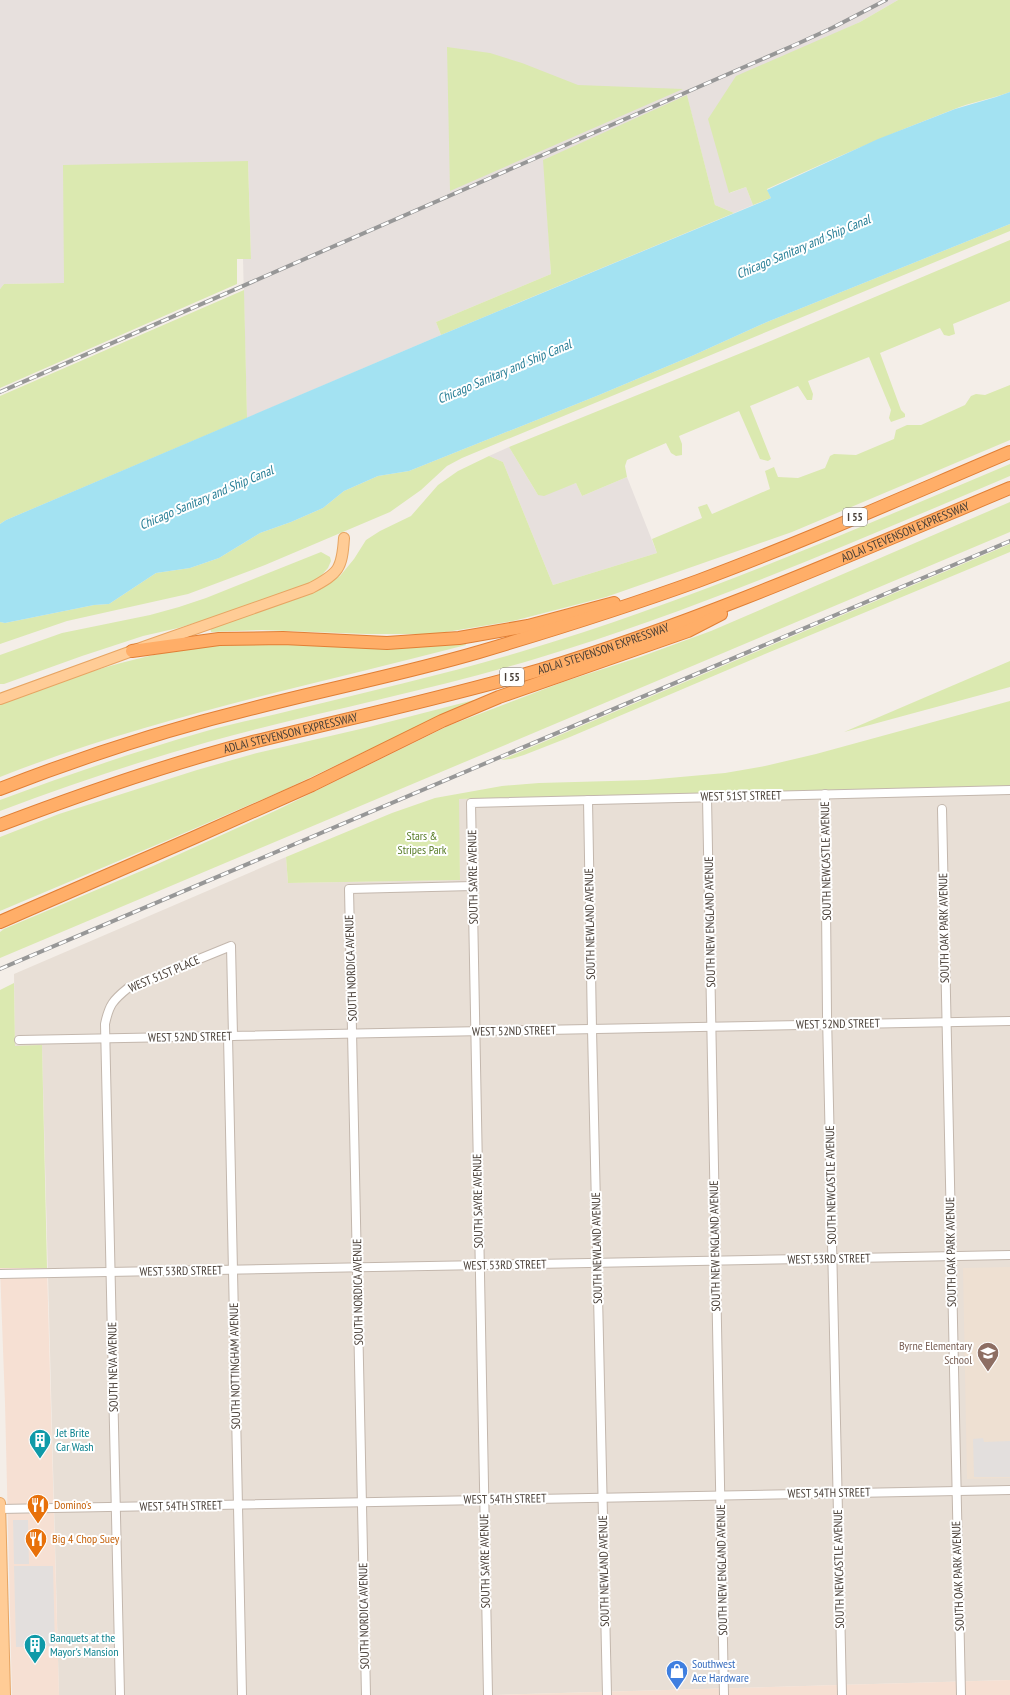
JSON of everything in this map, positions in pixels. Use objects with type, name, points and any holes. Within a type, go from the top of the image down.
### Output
[{"type":"highway","name":"I 55","points":[[0,788],[108,749],[171,730],[250,709],[475,654],[573,624],[700,580],[779,549],[1010,452]]},
{"type":"highway","name":"ADLAI STEVENSON EXPRESSWAY","points":[[0,825],[85,793],[189,760],[249,743],[456,693],[539,670],[617,645],[765,591],[1010,488]]},
{"type":"highway","points":[[132,651],[219,640],[284,638],[387,643],[459,638],[528,626],[700,580]]},
{"type":"highway","points":[[0,922],[312,785],[442,721],[499,697],[688,631],[765,591]]},
{"type":"main road","points":[[2,697],[289,596],[321,583],[336,572],[342,560],[344,538]]},
{"type":"main road","points":[[0,1503],[5,1695]]},
{"type":"street","name":"WEST 51ST STREET","points":[[471,803],[1010,790]]},
{"type":"street","name":"SOUTH NEWCASTLE AVENUE","points":[[825,794],[828,1024],[842,1695]]},
{"type":"street","name":"SOUTH NEW ENGLAND AVENUE","points":[[707,797],[724,1695]]},
{"type":"street","name":"SOUTH NEWLAND AVENUE","points":[[588,800],[607,1692]]},
{"type":"street","name":"SOUTH SAYRE AVENUE","points":[[471,803],[488,1695]]},
{"type":"street","name":"SOUTH OAK PARK AVENUE","points":[[942,809],[955,1491],[961,1695]]},
{"type":"street","name":"SOUTH NORDICA AVENUE","points":[[366,1695],[349,889],[473,886]]},
{"type":"street","name":"SOUTH NOTTINGHAM AVENUE","points":[[231,946],[230,1036],[233,1270],[242,1695]]},
{"type":"street","name":"WEST 51ST PLACE","points":[[105,1038],[105,1024],[108,1012],[115,999],[128,988],[231,946]]},
{"type":"street","name":"WEST 52ND STREET","points":[[19,1040],[1010,1021]]},
{"type":"street","name":"SOUTH NEVA AVENUE","points":[[105,1038],[120,1695]]},
{"type":"street","name":"WEST 53RD STREET","points":[[0,1274],[598,1264],[1010,1255]]},
{"type":"street","name":"WEST 54TH STREET","points":[[0,1509],[1010,1490]]},
{"type":"shaded area","points":[[0,0],[898,0],[860,22],[811,45],[730,193],[746,187],[753,205],[734,213],[715,205],[687,96],[544,160],[551,274],[436,322],[441,335],[247,418],[243,259],[251,258],[248,161],[64,283],[4,284],[0,289]]},
{"type":"shaded area","points":[[509,447],[538,495],[576,483],[582,496],[627,477],[657,553],[553,585],[503,462],[489,456]]},
{"type":"shaded area","points":[[1010,786],[1010,1680],[495,1695],[59,1695],[42,1046],[15,1046],[14,974],[286,857],[288,883],[460,880],[458,799]]},
{"type":"shaded area","name":"Byrne Elementary School","points":[[1010,1267],[1010,1478],[967,1479],[963,1268]]},
{"type":"shaded area","points":[[0,1268],[47,1268],[59,1695],[12,1695],[5,1403]]},
{"type":"shaded area","points":[[983,1438],[984,1442],[1010,1441],[1010,1477],[974,1477],[973,1439]]},
{"type":"shaded area","points":[[13,1520],[28,1520],[29,1564],[14,1564]]},
{"type":"shaded area","points":[[14,1566],[53,1566],[55,1646],[16,1647]]},
{"type":"shaded area","points":[[1010,1680],[1010,1695],[495,1695]]},
{"type":"green space","points":[[898,0],[1010,0],[1010,92],[959,107],[836,158],[767,189],[771,198],[753,205],[746,187],[729,193],[708,119],[736,76],[860,22]]},
{"type":"green space","points":[[447,47],[490,53],[522,63],[578,85],[683,89],[450,191]]},
{"type":"green space","points":[[687,95],[715,205],[734,213],[441,335],[436,322],[551,274],[543,160]]},
{"type":"green space","points":[[248,161],[251,259],[237,259],[237,284],[0,388],[0,289],[4,284],[64,283],[63,165]]},
{"type":"green space","points":[[1010,224],[1010,231],[462,458],[447,466],[421,490],[390,512],[265,565],[188,594],[67,621],[0,644],[0,622],[5,623],[94,605],[109,604],[156,573],[190,568],[219,558],[260,533],[291,522],[323,508],[344,491],[378,476],[409,471],[599,395],[767,322]]},
{"type":"green space","points":[[1010,240],[1010,301],[953,324],[955,334],[949,336],[944,335],[940,328],[880,353],[905,417],[891,422],[889,418],[891,410],[869,357],[808,381],[813,394],[812,400],[807,400],[798,386],[750,406],[771,459],[768,461],[760,459],[739,411],[679,436],[682,444],[682,455],[676,456],[671,453],[666,443],[627,460],[625,466],[627,477],[582,496],[576,483],[544,496],[538,495],[509,447],[773,340]]},
{"type":"green space","points":[[244,290],[247,418],[6,520],[0,524],[0,396]]},
{"type":"green space","points":[[1010,385],[1010,440],[792,532],[606,597],[513,621],[434,634],[366,634],[262,630],[211,632],[210,627],[316,589],[340,576],[354,559],[366,540],[380,531],[411,516],[438,485],[458,471],[489,456],[503,462],[553,585],[657,553],[652,539],[702,518],[698,507],[707,504],[712,514],[770,489],[765,471],[774,467],[778,477],[798,478],[825,468],[830,456],[834,454],[856,455],[894,439],[896,430],[907,425],[921,425],[965,405],[971,396],[976,394],[985,395]]},
{"type":"green space","points":[[1010,464],[1010,476],[893,526],[716,597],[596,640],[495,671],[208,742],[103,774],[0,811],[0,800],[75,773],[203,732],[464,668],[520,652],[645,611],[768,565]]},
{"type":"green space","points":[[1010,502],[1010,532],[0,958],[0,932],[4,929],[153,866],[277,810],[448,726],[563,682],[640,657],[711,631]]},
{"type":"green space","points":[[1010,544],[1010,552],[570,737],[524,755],[501,760]]},
{"type":"green space","points":[[321,552],[330,557],[331,561],[328,568],[321,576],[309,585],[248,607],[178,628],[143,636],[4,684],[0,684],[0,655],[62,633],[150,615],[179,607],[206,598]]},
{"type":"green space","points":[[247,642],[408,648],[465,642],[466,645],[173,720],[57,756],[0,777],[0,705],[61,682],[121,663],[182,650]]},
{"type":"green space","points":[[1010,661],[1010,687],[844,732]]},
{"type":"green space","points":[[474,700],[475,701],[429,721],[284,790],[0,911],[0,837],[59,814],[197,770],[257,753],[369,727]]},
{"type":"green space","name":"Stars & Stripes Park","points":[[1010,701],[1010,786],[459,799],[460,880],[288,883],[286,857],[392,813],[435,798],[502,786],[539,783],[647,780],[725,773],[765,766],[816,754]]},
{"type":"green space","points":[[14,983],[15,1046],[42,1045],[47,1268],[0,1268],[0,990]]},
{"type":"water","name":"Chicago Sanitary and Ship Canal","points":[[1010,92],[1010,224],[767,322],[599,395],[409,471],[378,476],[344,491],[323,508],[291,522],[260,533],[219,558],[190,568],[156,573],[109,604],[94,605],[5,623],[0,622],[0,524],[6,520],[441,335],[771,198],[767,190],[878,139],[955,109]]},
{"type":"railway","points":[[0,392],[797,44],[886,0]]},
{"type":"railway","points":[[0,969],[1010,541]]},
{"type":"place","name":"Byrne Elementary School","points":[[988,1372]]},
{"type":"place","name":"Jet Brite Car Wash","points":[[40,1460]]},
{"type":"place","name":"Domino's","points":[[38,1524]]},
{"type":"place","name":"Big 4 Chop Suey","points":[[36,1558]]},
{"type":"place","name":"Banquets at the Mayor's Mansion","points":[[35,1664]]},
{"type":"place","name":"Southwest Ace Hardware","points":[[677,1690]]}]
